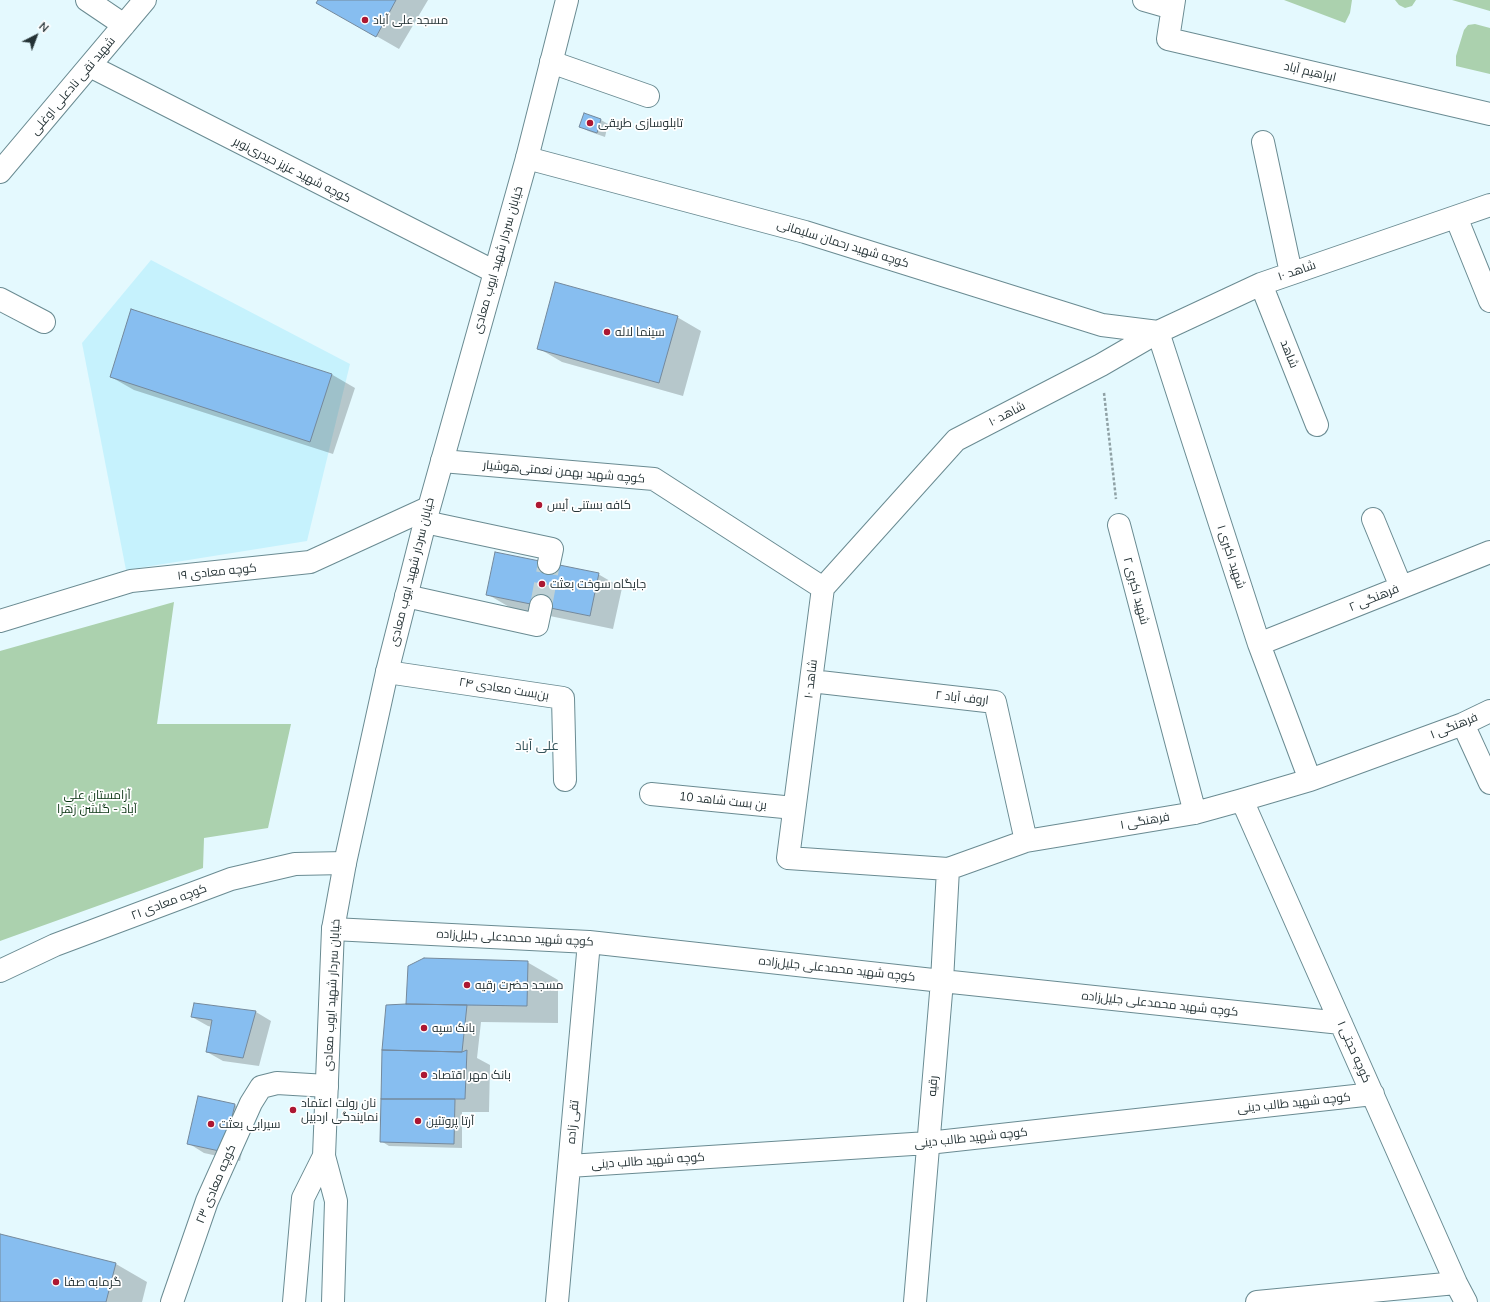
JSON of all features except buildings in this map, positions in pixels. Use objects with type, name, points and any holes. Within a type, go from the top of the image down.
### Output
[{"type":"street","points":[[87,0],[124,25]]},
{"type":"street","name":"شهید نقی نادعلی اوغلی","points":[[0,172],[145,0]]},
{"type":"street","points":[[1144,0],[1173,4]]},
{"type":"street","name":"خیابان سردار شهید ایوب معادی","points":[[332,1302],[336,1201],[324,1156],[333,929],[345,863],[387,672],[426,515],[527,158],[551,62],[564,1]]},
{"type":"street","name":"ابراهیم آباد","points":[[1173,4],[1168,39],[1490,114]]},
{"type":"street","points":[[551,62],[648,96]]},
{"type":"street","name":"کوچه شهید عزیز حیدری‌نوبر","points":[[90,66],[495,272]]},
{"type":"street","points":[[1264,142],[1291,273]]},
{"type":"street","name":"کوچه شهید رحمان سلیمانی","points":[[527,158],[805,232],[1102,325],[1158,332]]},
{"type":"street","name":"شاهد ۱۰","points":[[788,858],[823,588],[956,440],[1101,365],[1158,332],[1261,284],[1490,205]]},
{"type":"street","points":[[1456,217],[1490,302]]},
{"type":"street","name":"شاهد","points":[[1261,284],[1317,424]]},
{"type":"street","points":[[0,299],[44,322]]},
{"type":"street","name":"شهید اکبری ۱","points":[[1158,332],[1259,644],[1310,780]]},
{"type":"street","name":"کوچه شهید بهمن نعمتی‌هوشیار","points":[[442,461],[654,480],[823,588]]},
{"type":"street","points":[[426,515],[552,549],[549,563]]},
{"type":"street","name":"کوچه معادی ۱۹","points":[[0,621],[131,581],[310,562],[426,515]]},
{"type":"street","points":[[1373,519],[1401,587]]},
{"type":"street","name":"شهید اکبری ۲","points":[[1119,525],[1195,813]]},
{"type":"street","name":"فرهنگی ۲","points":[[1259,644],[1490,552]]},
{"type":"street","points":[[406,596],[537,625],[541,606]]},
{"type":"street","name":"بن‌بست معادی ۲۴","points":[[387,672],[563,698],[565,780]]},
{"type":"street","name":"اروف آباد ۲","points":[[811,681],[995,702],[1026,841]]},
{"type":"street","name":"فرهنگی ۱","points":[[788,858],[948,869],[1026,841],[1195,813],[1242,800],[1310,780],[1464,724],[1490,711]]},
{"type":"street","points":[[1464,724],[1490,783]]},
{"type":"street","name":"بن بست شاهد 10","points":[[651,794],[794,808]]},
{"type":"street","name":"کوچه حجتی ۱","points":[[1242,800],[1456,1283],[1466,1302]]},
{"type":"street","name":"کوچه معادی ۲۱","points":[[0,971],[55,945],[231,879],[295,864],[345,863]]},
{"type":"street","name":"رقیه","points":[[915,1302],[942,981],[948,869]]},
{"type":"street","name":"کوچه شهید محمدعلی جلیل‌زاده","points":[[333,929],[589,942],[1341,1023]]},
{"type":"street","name":"تقی زاده","points":[[557,1302],[589,942]]},
{"type":"street","name":"کوچه معادی ۲۳","points":[[172,1302],[207,1201],[251,1103],[261,1087],[277,1083],[327,1086]]},
{"type":"street","name":"کوچه شهید طالب دینی","points":[[569,1166],[928,1144],[1373,1094]]},
{"type":"street","name":"خیابان سردار شهید ایوب معادی","points":[[294,1302],[303,1198],[324,1156]]},
{"type":"street","points":[[1257,1302],[1456,1283]]},
{"type":"path","points":[[1101,365],[1119,525]]},
{"type":"shaded area","points":[[151,260],[350,364],[307,541],[126,570],[82,343]]},
{"type":"green space","points":[[1284,0],[1352,0],[1350,13],[1345,23]]},
{"type":"green space","points":[[1395,0],[1416,0],[1412,6],[1405,8],[1399,5]]},
{"type":"green space","points":[[1452,0],[1490,0],[1490,11]]},
{"type":"green space","points":[[1475,24],[1490,28],[1490,74],[1456,66],[1456,56],[1464,30],[1468,25]]},
{"type":"green space","name":"آرامستان علی آباد - گلشن زهرا","points":[[174,602],[157,724],[291,724],[268,828],[204,838],[203,868],[0,941],[0,651]]},
{"type":"tunnel","points":[[541,606],[549,563]]},
{"type":"place","name":"مسجد علی آباد","points":[[365,20]]},
{"type":"place","name":"تابلوسازی طریقی","points":[[590,123]]},
{"type":"place","name":"سینما لاله","points":[[607,332]]},
{"type":"place","name":"کافه بستنی آیس","points":[[539,505]]},
{"type":"place","name":"جایگاه سوخت بعثت","points":[[542,584]]},
{"type":"place","name":"مسجد حضرت رقیه","points":[[467,985]]},
{"type":"place","name":"بانک سپه","points":[[424,1028]]},
{"type":"place","name":"بانک مهر اقتصاد","points":[[424,1075]]},
{"type":"place","name":"نان رولت اعتماد نمایندگی اردبیل","points":[[293,1110]]},
{"type":"place","name":"آرتا پروتئین","points":[[418,1121]]},
{"type":"place","name":"سیرابی بعثت","points":[[211,1124]]},
{"type":"place","name":"گرمابه صفا","points":[[56,1282]]},
{"type":"district","name":"علی آباد","points":[[537,746]]}]
